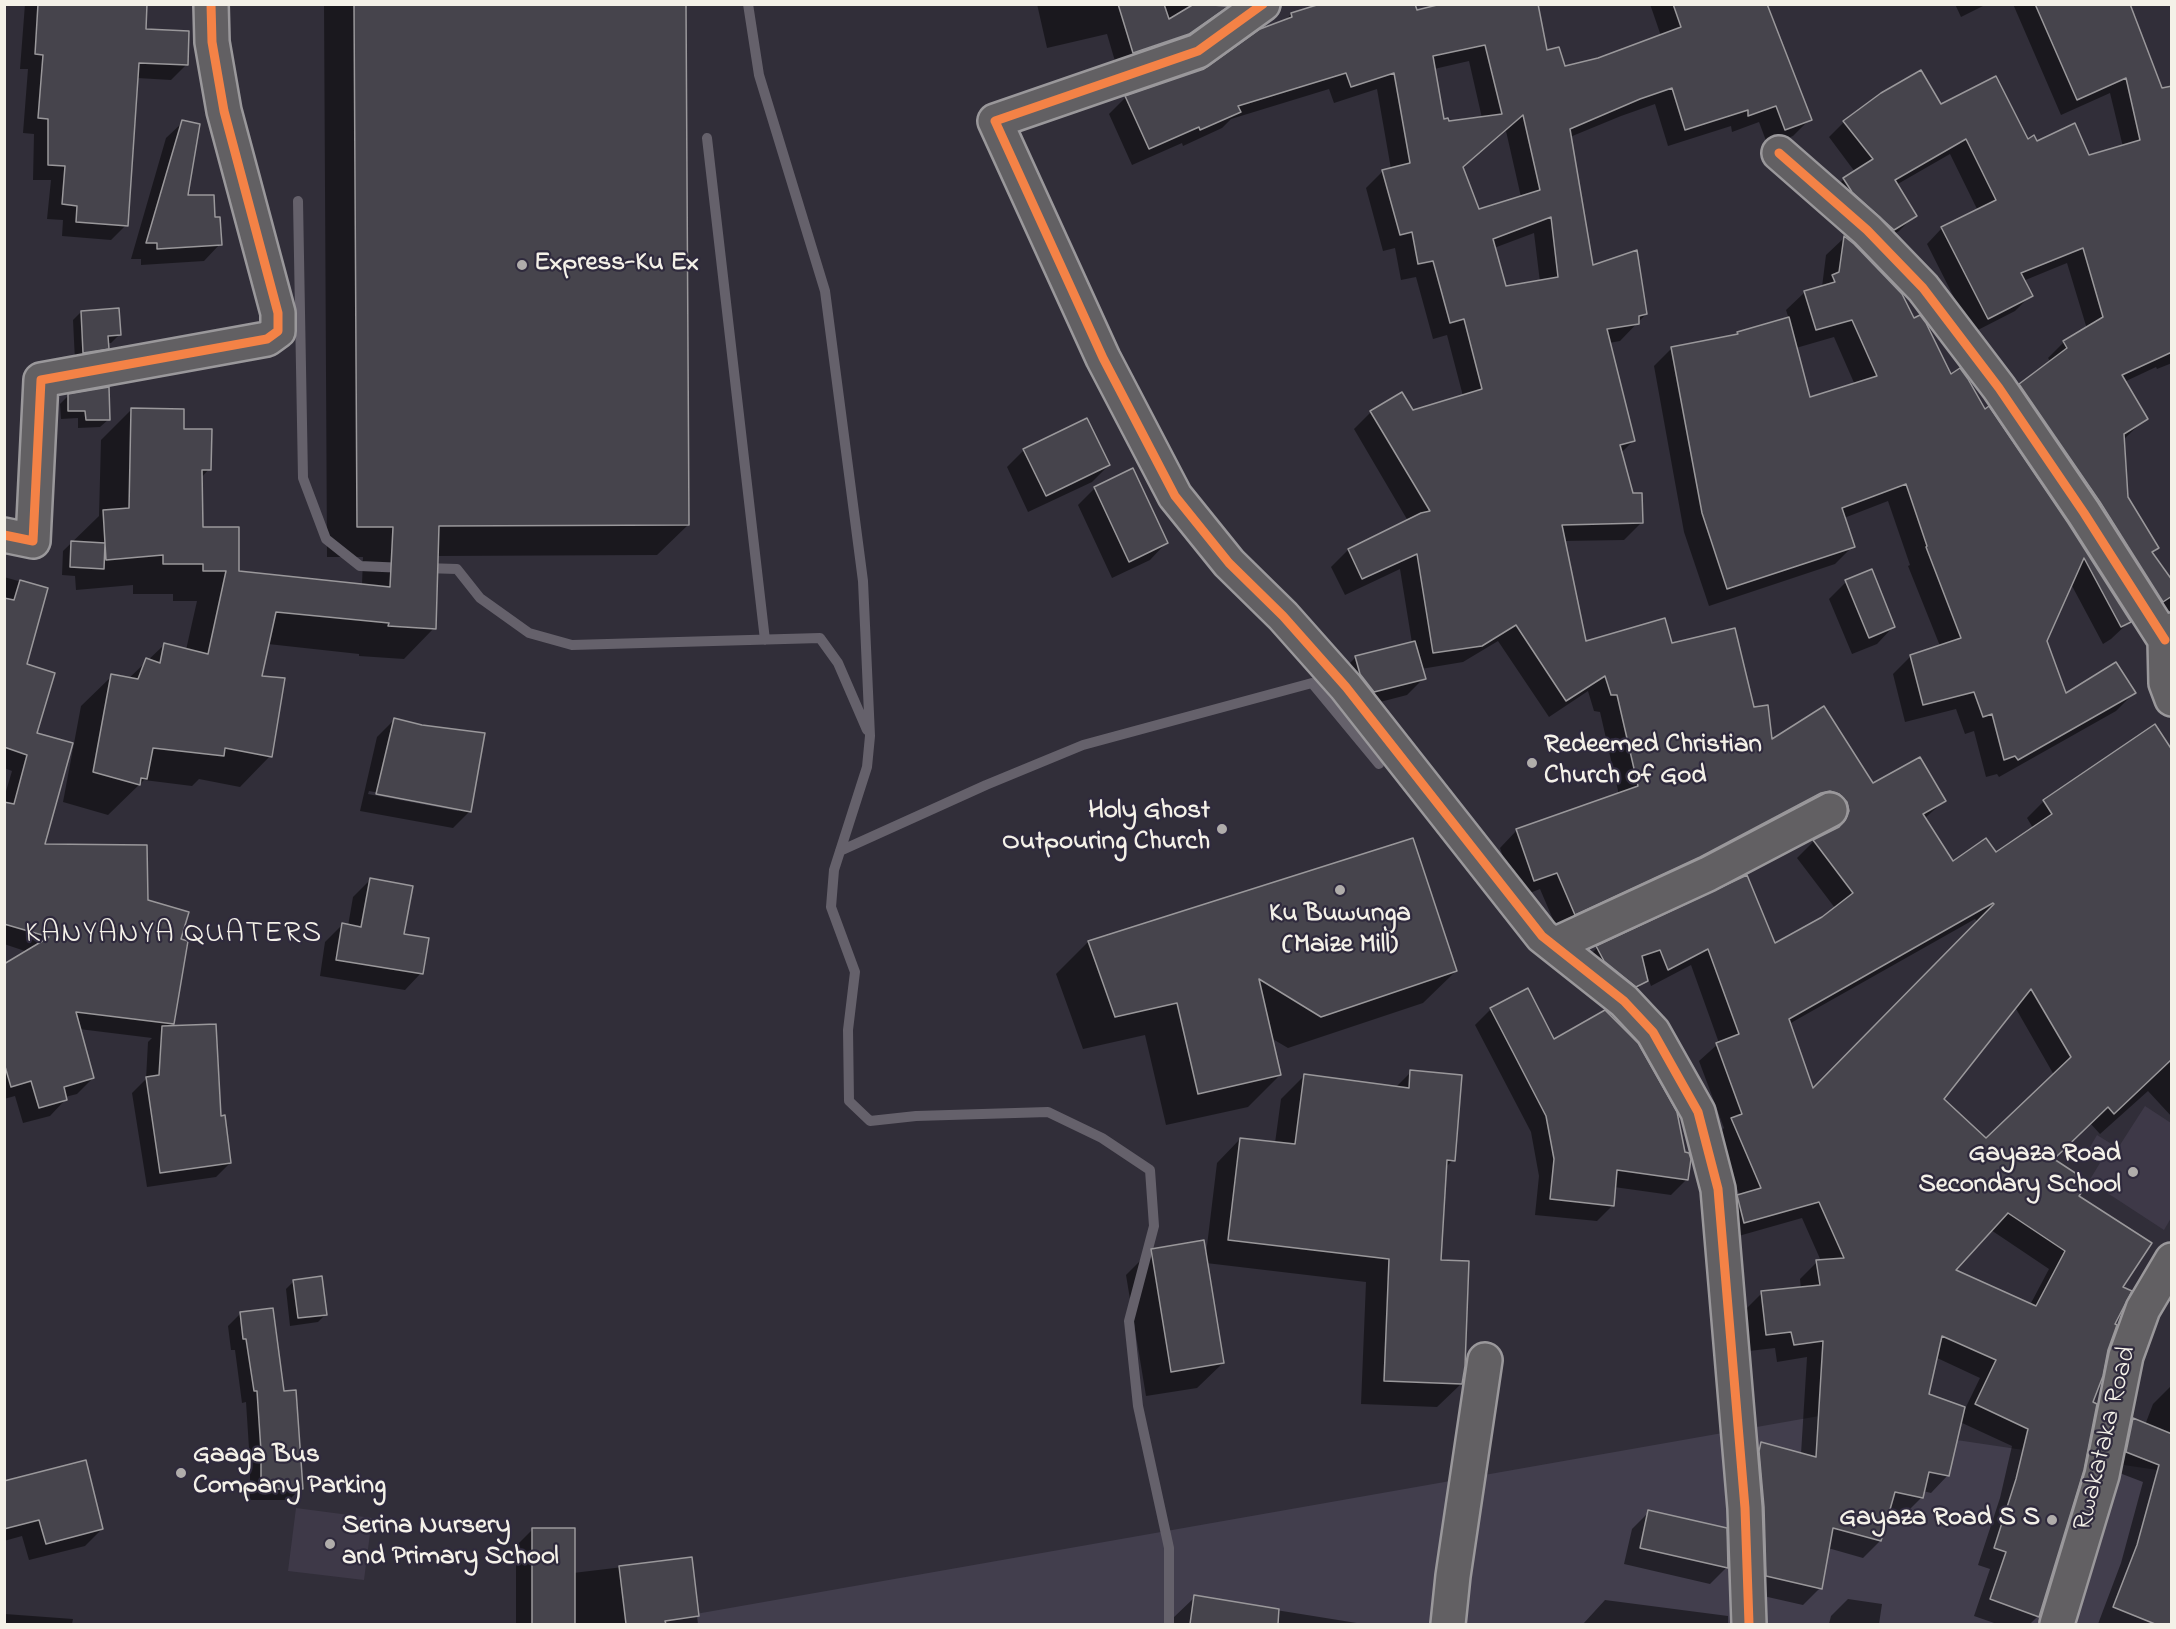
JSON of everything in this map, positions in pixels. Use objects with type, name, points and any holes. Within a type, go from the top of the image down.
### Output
[{"type":"street","points":[[4,535],[33,541],[41,380],[267,339],[278,331],[278,313],[224,111],[212,42],[211,4]]},
{"type":"street","points":[[1263,4],[1198,51],[995,121],[1103,358],[1175,496],[1229,563],[1283,616],[1346,687],[1542,936],[1624,1001],[1653,1032],[1698,1112],[1718,1189],[1745,1508],[1749,1624]]},
{"type":"street","points":[[1779,153],[1868,230],[1923,288],[1999,388],[2168,635],[2166,683],[2172,699]]},
{"type":"street","points":[[1554,945],[1708,874],[1830,810]]},
{"type":"street","name":"Rwakataka Road","points":[[2057,1624],[2102,1475],[2126,1356],[2143,1309],[2172,1260]]},
{"type":"street","points":[[1448,1624],[1485,1360]]},
{"type":"shaded area","name":"Gayaza Road Secondary School","points":[[2145,1106],[2171,1123],[2171,1218],[2164,1230],[2089,1181],[2100,1163],[2086,1154],[2097,1135],[2118,1148]]},
{"type":"shaded area","points":[[1819,1416],[1836,1422],[2171,1472],[2171,1624],[639,1624]]},
{"type":"shaded area","name":"Serina Nursery and Primary School","points":[[296,1508],[372,1518],[364,1580],[288,1571]]},
{"type":"building","points":[[38,4],[147,4],[146,29],[189,31],[188,65],[139,63],[128,226],[76,222],[77,206],[62,204],[65,166],[48,165],[48,119],[38,118],[43,55],[35,54]]},
{"type":"building","name":"Express-Ku Ex","points":[[354,4],[686,4],[689,525],[439,526],[436,629],[388,626],[389,623],[276,612],[262,676],[285,678],[272,757],[225,748],[224,756],[153,748],[147,779],[141,778],[140,785],[93,772],[111,674],[138,679],[146,658],[160,663],[164,643],[208,654],[226,571],[203,571],[203,564],[163,564],[163,555],[106,560],[103,510],[129,508],[131,408],[184,409],[184,429],[212,429],[211,470],[202,470],[203,527],[239,527],[239,571],[390,587],[393,527],[357,527]]},
{"type":"building","points":[[1118,4],[1164,4],[1169,19],[1194,4],[1229,6],[1189,34],[1133,53]]},
{"type":"building","points":[[1320,4],[1415,4],[1417,10],[1441,4],[1538,4],[1547,50],[1559,47],[1565,66],[1598,58],[1681,27],[1673,4],[1767,4],[1812,120],[1785,130],[1776,106],[1748,116],[1748,110],[1685,130],[1672,88],[1570,129],[1593,265],[1637,250],[1647,314],[1639,316],[1639,324],[1607,329],[1635,441],[1620,445],[1633,493],[1642,493],[1643,523],[1562,525],[1586,641],[1665,618],[1672,643],[1735,628],[1754,707],[1768,705],[1772,739],[1824,706],[1873,783],[1920,757],[1946,801],[1923,814],[1953,861],[1986,838],[1996,852],[2052,814],[2043,800],[2155,724],[2172,750],[2172,1059],[2114,1114],[2108,1107],[2054,1159],[2089,1182],[2079,1196],[2152,1243],[2123,1287],[2132,1291],[2115,1324],[2117,1325],[2108,1350],[2103,1376],[2093,1402],[2097,1404],[2084,1470],[2039,1617],[1990,1599],[2006,1552],[1994,1548],[2016,1479],[2028,1429],[1975,1404],[1996,1360],[1942,1336],[1929,1394],[1965,1407],[1949,1476],[1929,1472],[1923,1498],[1895,1492],[1881,1541],[1833,1528],[1822,1589],[1766,1576],[1764,1507],[1759,1451],[1761,1442],[1816,1457],[1823,1341],[1794,1345],[1791,1332],[1766,1335],[1761,1291],[1820,1285],[1816,1260],[1844,1258],[1819,1202],[1744,1223],[1737,1195],[1761,1188],[1731,1118],[1742,1114],[1716,1043],[1739,1034],[1708,949],[1668,970],[1660,950],[1642,956],[1648,981],[1636,987],[1604,961],[1596,946],[1747,875],[1775,943],[1822,917],[1853,893],[1813,840],[1839,827],[1849,811],[1847,802],[1839,794],[1830,791],[1821,793],[1700,857],[1575,915],[1557,873],[1534,881],[1516,829],[1638,786],[1617,695],[1611,695],[1605,676],[1566,701],[1516,625],[1482,646],[1433,653],[1417,554],[1362,579],[1348,549],[1421,513],[1430,511],[1370,411],[1402,392],[1413,410],[1482,389],[1464,319],[1450,323],[1433,261],[1418,264],[1412,232],[1400,235],[1382,170],[1410,163],[1394,73],[1351,87],[1346,73],[1238,106],[1241,112],[1149,149],[1125,96],[1204,69],[1260,29],[1292,17],[1291,13]],"holes":[[[1485,45],[1502,114],[1449,121],[1448,118],[1444,119],[1433,56]],[[1523,115],[1540,190],[1479,209],[1463,167]],[[1551,217],[1558,277],[1506,286],[1493,239]],[[1993,903],[1994,904],[1813,1088],[1789,1019]],[[2031,989],[2071,1057],[1986,1138],[1944,1099]],[[2008,1213],[2065,1251],[2036,1306],[1956,1270]]]},
{"type":"building","points":[[2035,4],[2130,4],[2162,88],[2172,86],[2172,352],[2122,375],[2148,419],[2124,434],[2128,497],[2159,548],[2152,552],[2172,580],[2172,596],[2163,602],[2100,502],[2019,384],[2067,348],[2063,341],[2103,317],[2083,248],[2021,273],[2033,296],[1988,319],[1941,227],[1996,200],[1966,139],[1895,180],[1917,216],[1894,230],[1852,192],[1843,178],[1873,159],[1843,121],[1881,93],[1921,70],[1941,104],[1996,76],[2028,139],[2034,135],[2037,141],[2075,123],[2089,155],[2140,140],[2126,78],[2077,100]]},
{"type":"building","points":[[182,120],[200,124],[188,195],[214,195],[215,217],[220,217],[222,245],[157,249],[157,243],[146,243]]},
{"type":"building","points":[[1844,236],[1902,294],[1914,318],[1920,315],[1951,374],[1960,368],[1985,409],[1989,406],[2131,622],[2121,627],[2084,558],[2047,641],[2066,693],[2116,662],[2136,693],[2018,760],[2015,756],[2004,760],[1992,714],[1983,717],[1974,692],[1923,705],[1910,655],[1961,638],[1926,547],[1906,484],[1842,508],[1855,547],[1727,589],[1702,513],[1671,347],[1738,334],[1737,332],[1789,317],[1810,397],[1877,376],[1852,320],[1816,330],[1804,291],[1835,282],[1832,275],[1839,272]]},
{"type":"building","points":[[119,308],[121,335],[108,336],[109,349],[83,353],[81,311]]},
{"type":"building","points":[[109,387],[110,420],[86,420],[85,411],[68,411],[68,394]]},
{"type":"building","points":[[1087,418],[1110,465],[1046,496],[1023,449]]},
{"type":"building","points":[[1133,468],[1168,543],[1129,562],[1094,487]]},
{"type":"building","points":[[71,541],[105,543],[104,569],[70,567]]},
{"type":"building","points":[[1872,569],[1895,627],[1869,638],[1845,580]]},
{"type":"building","points":[[20,580],[48,588],[27,664],[55,673],[37,733],[73,743],[45,844],[147,845],[148,900],[189,912],[181,939],[188,941],[174,1024],[76,1012],[94,1078],[64,1087],[67,1100],[39,1108],[31,1081],[11,1087],[4,1063],[4,964],[49,937],[4,924],[4,802],[14,804],[27,755],[4,747],[4,598],[14,600]]},
{"type":"building","points":[[1415,641],[1426,679],[1374,692],[1360,674],[1355,656]]},
{"type":"building","points":[[394,718],[422,725],[485,733],[471,812],[376,794]]},
{"type":"building","name":"Ku Buwunga (Maize Mill)","points":[[1413,838],[1457,971],[1321,1017],[1259,979],[1281,1075],[1198,1094],[1177,1003],[1115,1017],[1088,941]]},
{"type":"building","points":[[370,878],[413,886],[404,934],[429,938],[423,974],[336,960],[342,923],[361,927]]},
{"type":"building","points":[[1528,988],[1554,1039],[1605,1010],[1638,1043],[1677,1112],[1685,1152],[1689,1153],[1691,1159],[1688,1180],[1617,1170],[1614,1206],[1550,1199],[1554,1159],[1546,1116],[1490,1008]]},
{"type":"building","points":[[216,1024],[221,1116],[225,1115],[231,1163],[160,1173],[146,1077],[159,1075],[162,1026]]},
{"type":"building","points":[[1410,1070],[1462,1075],[1455,1161],[1447,1160],[1441,1260],[1469,1261],[1465,1366],[1462,1384],[1384,1381],[1389,1259],[1228,1240],[1240,1138],[1295,1144],[1304,1074],[1409,1088]]},
{"type":"building","points":[[1204,1240],[1224,1363],[1171,1372],[1151,1249]]},
{"type":"building","points":[[322,1276],[327,1315],[298,1318],[293,1280]]},
{"type":"building","points":[[273,1308],[284,1391],[296,1390],[303,1489],[261,1489],[257,1391],[254,1391],[240,1312]]},
{"type":"building","points":[[2133,1418],[2172,1434],[2172,1624],[2155,1624],[2113,1607],[2137,1545],[2159,1465],[2126,1452]]},
{"type":"building","points":[[86,1460],[103,1529],[46,1544],[39,1520],[4,1529],[4,1481]]},
{"type":"building","points":[[1648,1510],[1727,1528],[1728,1568],[1640,1548]]},
{"type":"building","points":[[532,1528],[575,1528],[575,1624],[532,1624]]},
{"type":"building","points":[[692,1557],[699,1616],[665,1621],[666,1624],[626,1624],[619,1566]]},
{"type":"building","points":[[1194,1595],[1279,1609],[1278,1624],[1190,1624]]},
{"type":"waterway","points":[[748,4],[759,75],[825,291],[863,581],[870,736],[867,767],[834,870],[831,907],[855,972],[848,1030],[849,1101],[870,1121],[916,1116],[1048,1112],[1102,1138],[1150,1170],[1154,1226],[1129,1321],[1138,1406],[1169,1548],[1169,1624]]},
{"type":"waterway","points":[[707,138],[765,640]]},
{"type":"waterway","points":[[298,201],[303,478],[326,539],[360,566],[405,568]]},
{"type":"waterway","points":[[424,568],[457,569],[480,598],[529,633],[572,645],[820,638],[838,663],[867,730]]},
{"type":"waterway","points":[[840,851],[986,785],[1083,745],[1312,683],[1379,764]]},
{"type":"cycle path","points":[[4,535],[33,541],[41,380],[267,339],[278,331],[278,313],[224,111],[212,42],[211,4]]},
{"type":"cycle path","points":[[1263,4],[1198,51],[995,121],[1103,358],[1175,496],[1229,563],[1283,616],[1346,687],[1542,936],[1624,1001],[1653,1032],[1698,1112],[1718,1189],[1745,1508],[1749,1624]]},
{"type":"cycle path","points":[[1779,153],[1867,230],[1923,288],[1999,388],[2084,513],[2165,640]]},
{"type":"place","name":"Express-Ku Ex","points":[[522,265]]},
{"type":"place","name":"Redeemed Christian Church of God","points":[[1532,763]]},
{"type":"place","name":"Holy Ghost Outpouring Church","points":[[1222,829]]},
{"type":"place","name":"Ku Buwunga (Maize Mill)","points":[[1340,890]]},
{"type":"place","name":"Gayaza Road Secondary School","points":[[2133,1172]]},
{"type":"place","name":"Gaaga Bus Company Parking","points":[[181,1473]]},
{"type":"place","name":"Gayaza Road S S","points":[[2052,1520]]},
{"type":"place","name":"Serina Nursery and Primary School","points":[[330,1544]]},
{"type":"district","name":"KANYANYA QUATERS","points":[[174,936]]}]
